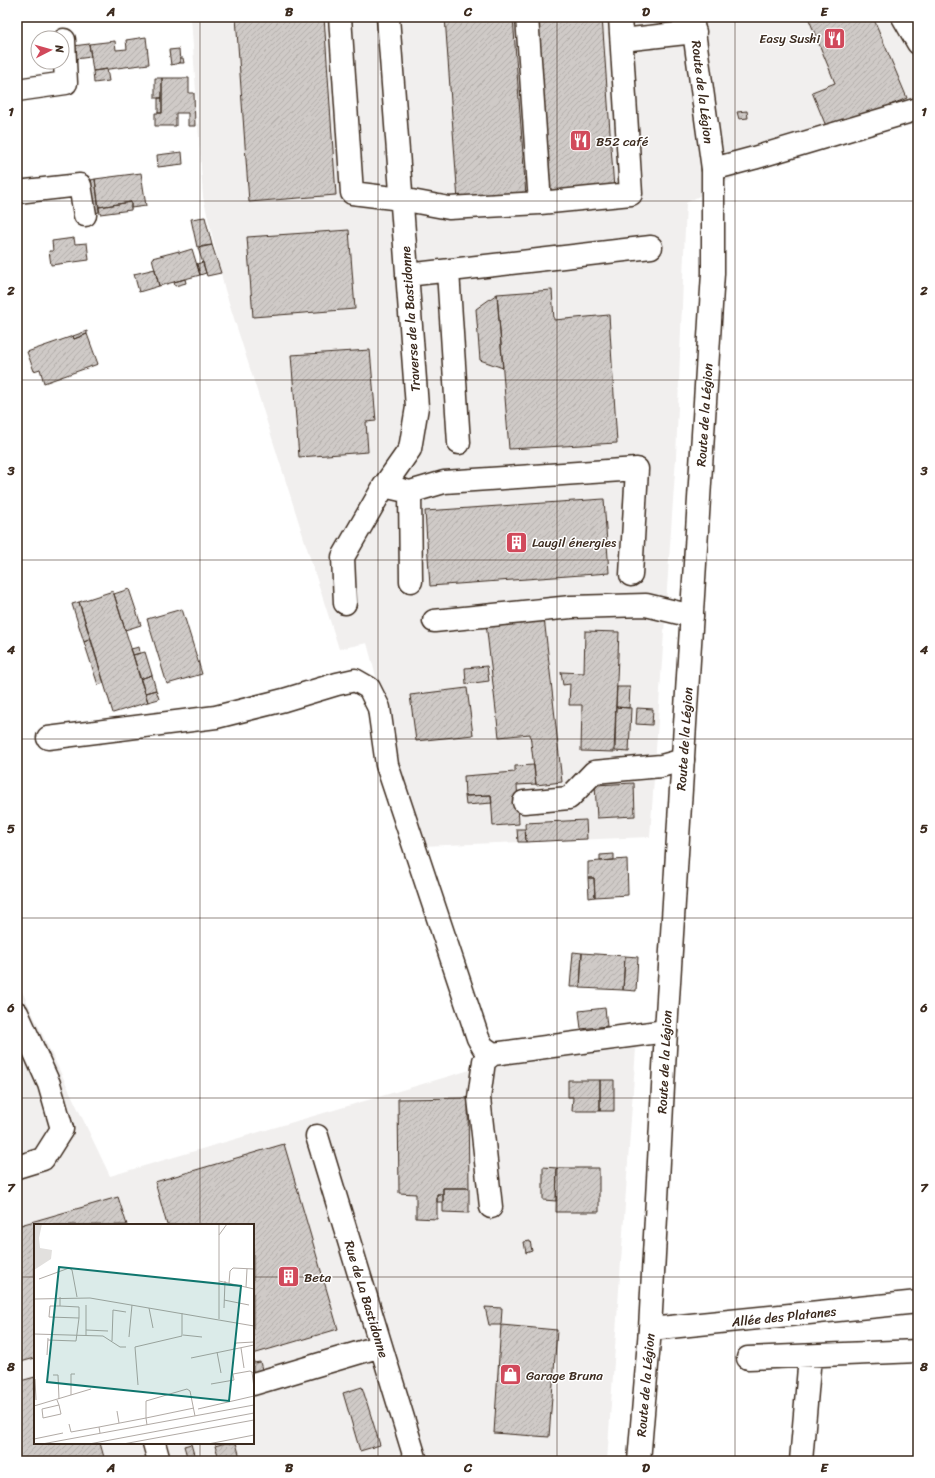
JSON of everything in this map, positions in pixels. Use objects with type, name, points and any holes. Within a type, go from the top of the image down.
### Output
[{"type":"main road","points":[[340,17],[352,193],[401,199],[449,208],[540,203],[631,194],[620,17]]},
{"type":"main road","name":"Traverse de la Bastidonne","points":[[345,603],[343,557],[384,486],[410,449],[417,407],[388,17]]},
{"type":"main road","points":[[527,17],[540,203]]},
{"type":"main road","points":[[903,17],[918,43]]},
{"type":"main road","points":[[622,40],[694,24]]},
{"type":"main road","name":"Route de la Légion","points":[[638,1461],[650,1329],[666,1031],[713,273],[713,169],[694,24]]},
{"type":"main road","points":[[17,90],[66,83],[65,70]]},
{"type":"main road","points":[[713,169],[918,109]]},
{"type":"main road","points":[[17,192],[80,185],[85,214]]},
{"type":"main road","points":[[407,275],[651,247]]},
{"type":"main road","points":[[448,271],[459,443]]},
{"type":"main road","points":[[384,486],[410,492],[444,482],[637,469],[630,575]]},
{"type":"main road","points":[[410,492],[411,581]]},
{"type":"main road","points":[[434,621],[571,607],[646,605],[692,616]]},
{"type":"main road","points":[[48,738],[216,717],[355,680],[369,688],[379,708],[387,765],[478,1038],[483,1047],[493,1054]]},
{"type":"main road","points":[[524,802],[569,798],[594,772],[661,766],[683,760]]},
{"type":"main road","points":[[17,1013],[49,1084],[62,1129],[43,1159],[17,1167]]},
{"type":"main road","points":[[491,1207],[479,1098],[484,1061],[493,1054],[666,1031]]},
{"type":"main road","name":"Rue de La Bastidonne","points":[[317,1136],[416,1461]]},
{"type":"main road","name":"Allée des Platanes","points":[[650,1329],[918,1302]]},
{"type":"main road","points":[[254,1384],[382,1346]]},
{"type":"main road","points":[[748,1358],[918,1351]]},
{"type":"main road","points":[[801,1461],[810,1356]]},
{"type":"main road","points":[[154,1444],[159,1461]]},
{"type":"shaded area","points":[[191,17],[918,17],[918,105],[739,175],[686,203],[676,457],[650,837],[421,846],[367,643],[339,649],[225,290],[203,197]]},
{"type":"shaded area","points":[[17,981],[110,1176],[477,1068],[636,1048],[607,1461],[17,1461]]},
{"type":"building","points":[[236,17],[324,17],[336,195],[249,202]]},
{"type":"building","points":[[445,17],[513,17],[526,196],[458,201]]},
{"type":"building","points":[[538,17],[602,17],[614,189],[551,194]]},
{"type":"building","points":[[808,17],[873,17],[907,98],[828,131],[812,92],[835,83]]},
{"type":"building","points":[[146,37],[149,64],[93,71],[89,44],[115,41],[116,50],[127,49],[126,40]]},
{"type":"building","points":[[89,44],[91,57],[75,59],[73,46]]},
{"type":"building","points":[[179,49],[180,63],[171,65],[169,50]]},
{"type":"building","points":[[180,58],[183,58],[184,63],[180,63]]},
{"type":"building","points":[[107,69],[109,81],[94,83],[93,71]]},
{"type":"building","points":[[155,78],[162,78],[162,98],[155,98]]},
{"type":"building","points":[[162,78],[189,78],[189,93],[194,93],[195,126],[188,126],[188,113],[176,113],[176,126],[155,126],[155,113],[162,113]]},
{"type":"building","points":[[158,98],[162,98],[162,113],[158,113]]},
{"type":"building","points":[[747,111],[748,118],[739,119],[737,112]]},
{"type":"building","points":[[182,152],[183,164],[158,167],[157,155]]},
{"type":"building","points":[[141,173],[146,206],[131,208],[131,202],[99,207],[95,179]]},
{"type":"building","points":[[95,179],[99,212],[95,213],[91,180]]},
{"type":"building","points":[[131,202],[131,210],[100,214],[99,207]]},
{"type":"building","points":[[205,217],[212,245],[197,247],[191,219]]},
{"type":"building","points":[[349,230],[355,309],[253,317],[247,237]]},
{"type":"building","points":[[74,238],[75,244],[87,243],[89,260],[51,265],[49,251],[53,251],[52,241]]},
{"type":"building","points":[[212,245],[221,273],[207,276],[198,248]]},
{"type":"building","points":[[192,249],[200,275],[159,286],[152,258]]},
{"type":"building","points":[[203,262],[206,273],[200,275],[197,264]]},
{"type":"building","points":[[155,269],[159,286],[139,292],[134,274]]},
{"type":"building","points":[[185,279],[186,283],[175,286],[174,282]]},
{"type":"building","points":[[552,290],[554,320],[609,315],[617,443],[509,449],[497,294]]},
{"type":"building","points":[[497,294],[503,368],[480,360],[476,309]]},
{"type":"building","points":[[87,331],[87,334],[74,339],[73,336]]},
{"type":"building","points":[[87,334],[98,364],[44,383],[40,369],[34,371],[27,352],[73,336],[74,339]]},
{"type":"building","points":[[370,350],[376,421],[366,422],[368,452],[299,457],[291,355]]},
{"type":"building","name":"Laugil énergies","points":[[604,499],[609,573],[430,586],[425,511]]},
{"type":"building","points":[[129,589],[141,625],[125,630],[114,594]]},
{"type":"building","points":[[113,591],[148,702],[113,713],[79,602]]},
{"type":"building","points":[[79,602],[91,639],[84,642],[72,604]]},
{"type":"building","points":[[182,609],[202,674],[167,684],[147,619]]},
{"type":"building","points":[[544,617],[562,782],[536,785],[530,734],[499,737],[486,623]]},
{"type":"building","points":[[585,631],[619,632],[614,752],[581,751],[582,705],[569,705],[570,684],[563,685],[561,672],[584,673]]},
{"type":"building","points":[[91,639],[104,683],[98,685],[84,642]]},
{"type":"building","points":[[139,647],[140,653],[133,655],[131,649]]},
{"type":"building","points":[[145,652],[152,675],[140,679],[133,655]]},
{"type":"building","points":[[487,666],[489,681],[466,684],[465,668]]},
{"type":"building","points":[[152,675],[156,690],[145,693],[140,679]]},
{"type":"building","points":[[617,687],[630,687],[629,708],[616,707]]},
{"type":"building","points":[[467,688],[473,735],[416,741],[410,695]]},
{"type":"building","points":[[156,690],[159,699],[148,702],[145,693]]},
{"type":"building","points":[[616,707],[631,708],[629,752],[615,751]]},
{"type":"building","points":[[637,708],[653,709],[652,725],[636,724]]},
{"type":"building","points":[[534,765],[536,784],[517,785],[519,824],[493,826],[491,795],[465,796],[464,776],[515,772],[515,766]]},
{"type":"building","points":[[634,783],[635,816],[597,818],[595,785]]},
{"type":"building","points":[[491,795],[492,803],[466,805],[465,796]]},
{"type":"building","points":[[586,820],[587,839],[526,842],[525,823]]},
{"type":"building","points":[[517,829],[525,829],[526,842],[518,842]]},
{"type":"building","points":[[614,854],[614,860],[600,861],[600,855]]},
{"type":"building","points":[[627,859],[628,895],[595,897],[594,878],[588,878],[588,862]]},
{"type":"building","points":[[588,878],[594,878],[595,897],[589,898]]},
{"type":"building","points":[[573,952],[582,953],[580,987],[570,987]]},
{"type":"building","points":[[582,953],[625,956],[623,990],[580,988]]},
{"type":"building","points":[[625,956],[638,957],[636,991],[623,990]]},
{"type":"building","points":[[605,1008],[607,1026],[581,1029],[579,1011]]},
{"type":"building","points":[[568,1080],[600,1080],[600,1111],[572,1111],[573,1097],[568,1097]]},
{"type":"building","points":[[600,1080],[614,1080],[614,1111],[600,1111]]},
{"type":"building","points":[[468,1098],[469,1188],[443,1188],[443,1194],[437,1194],[437,1219],[416,1218],[416,1194],[399,1193],[398,1099]]},
{"type":"building","name":"Beta","points":[[284,1144],[338,1329],[254,1354],[254,1224],[167,1224],[155,1182]]},
{"type":"building","points":[[543,1167],[557,1168],[556,1201],[543,1200]]},
{"type":"building","points":[[557,1168],[599,1168],[599,1212],[556,1212]]},
{"type":"building","points":[[443,1188],[469,1188],[469,1213],[443,1212]]},
{"type":"building","points":[[437,1194],[443,1194],[443,1202],[437,1202]]},
{"type":"building","points":[[118,1197],[127,1224],[34,1224],[34,1358],[17,1363],[17,1226]]},
{"type":"building","points":[[530,1241],[532,1251],[526,1253],[524,1242]]},
{"type":"building","points":[[485,1307],[502,1308],[501,1325],[489,1325]]},
{"type":"building","points":[[501,1325],[557,1330],[549,1437],[494,1433]]},
{"type":"building","points":[[260,1362],[263,1373],[254,1376],[254,1363]]},
{"type":"building","points":[[34,1377],[34,1444],[100,1444],[105,1461],[17,1461],[17,1382]]},
{"type":"building","points":[[362,1387],[380,1445],[360,1451],[343,1393]]},
{"type":"building","points":[[191,1444],[195,1458],[188,1460],[184,1446]]},
{"type":"building","points":[[222,1444],[236,1444],[241,1461],[220,1461],[215,1446]]},
{"type":"place","name":"Easy Sushi","points":[[835,38]]},
{"type":"place","name":"B52 café","points":[[580,141]]},
{"type":"place","name":"Laugil énergies","points":[[517,542]]},
{"type":"place","name":"Beta","points":[[288,1277]]},
{"type":"place","name":"Garage Bruna","points":[[511,1375]]}]
